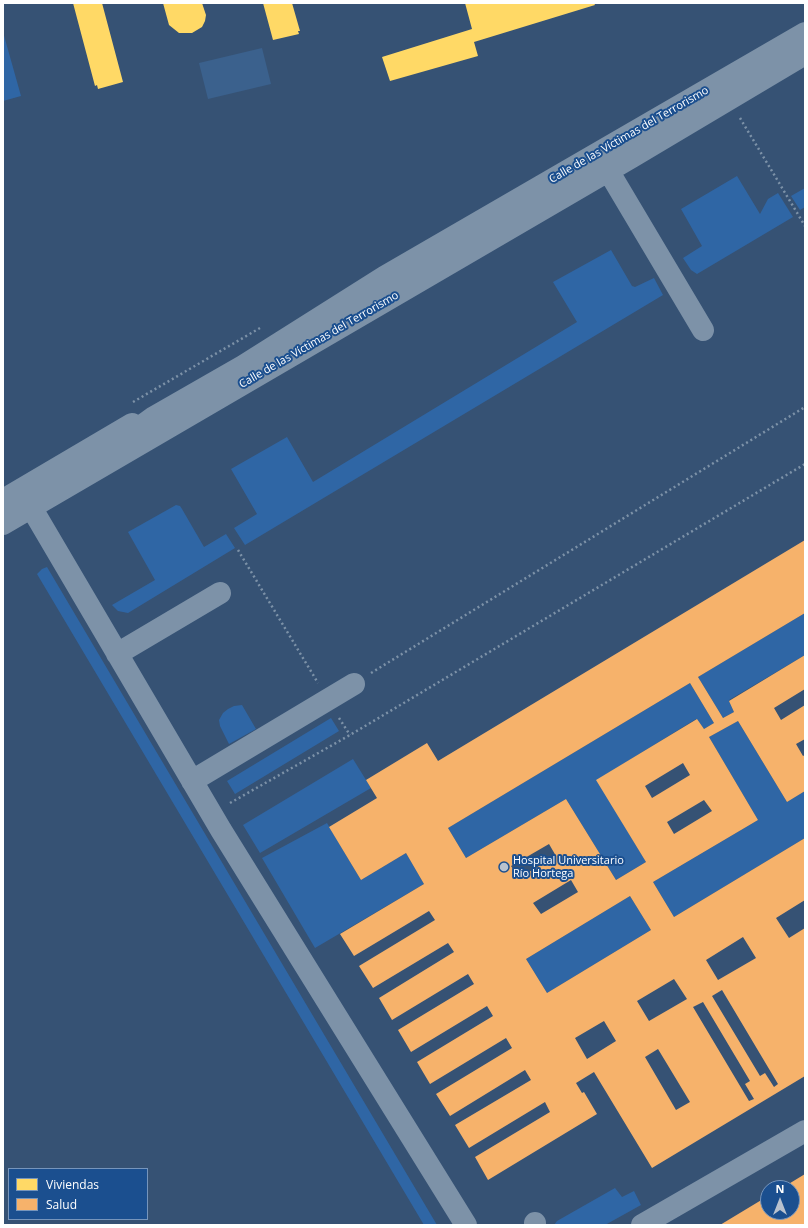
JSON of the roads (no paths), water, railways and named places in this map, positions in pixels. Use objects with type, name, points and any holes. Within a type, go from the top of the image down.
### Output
[{"type":"street","name":"Calle de las Víctimas del Terrorismo","points":[[31,507],[33,498],[41,488],[131,436],[154,417],[243,366],[358,293],[805,33]]},
{"type":"street","name":"Calle de las Víctimas del Terrorismo","points":[[676,130],[694,110],[805,44]]},
{"type":"street","name":"Calle de las Víctimas del Terrorismo","points":[[3,524],[805,54]]},
{"type":"street","name":"Calle de las Víctimas del Terrorismo","points":[[453,237],[468,237],[486,230],[589,171],[599,170],[606,172]]},
{"type":"street","points":[[606,172],[612,177],[703,330]]},
{"type":"street","name":"Calle de las Víctimas del Terrorismo","points":[[3,500],[130,425],[154,417]]},
{"type":"street","points":[[3,509],[11,506],[31,507],[211,814],[466,1225]]},
{"type":"street","points":[[117,654],[220,593]]},
{"type":"street","points":[[192,781],[354,684]]},
{"type":"street","points":[[642,1225],[805,1131]]},
{"type":"place","name":"Hospital Universitario Río Hortega","points":[[504,867]]}]
